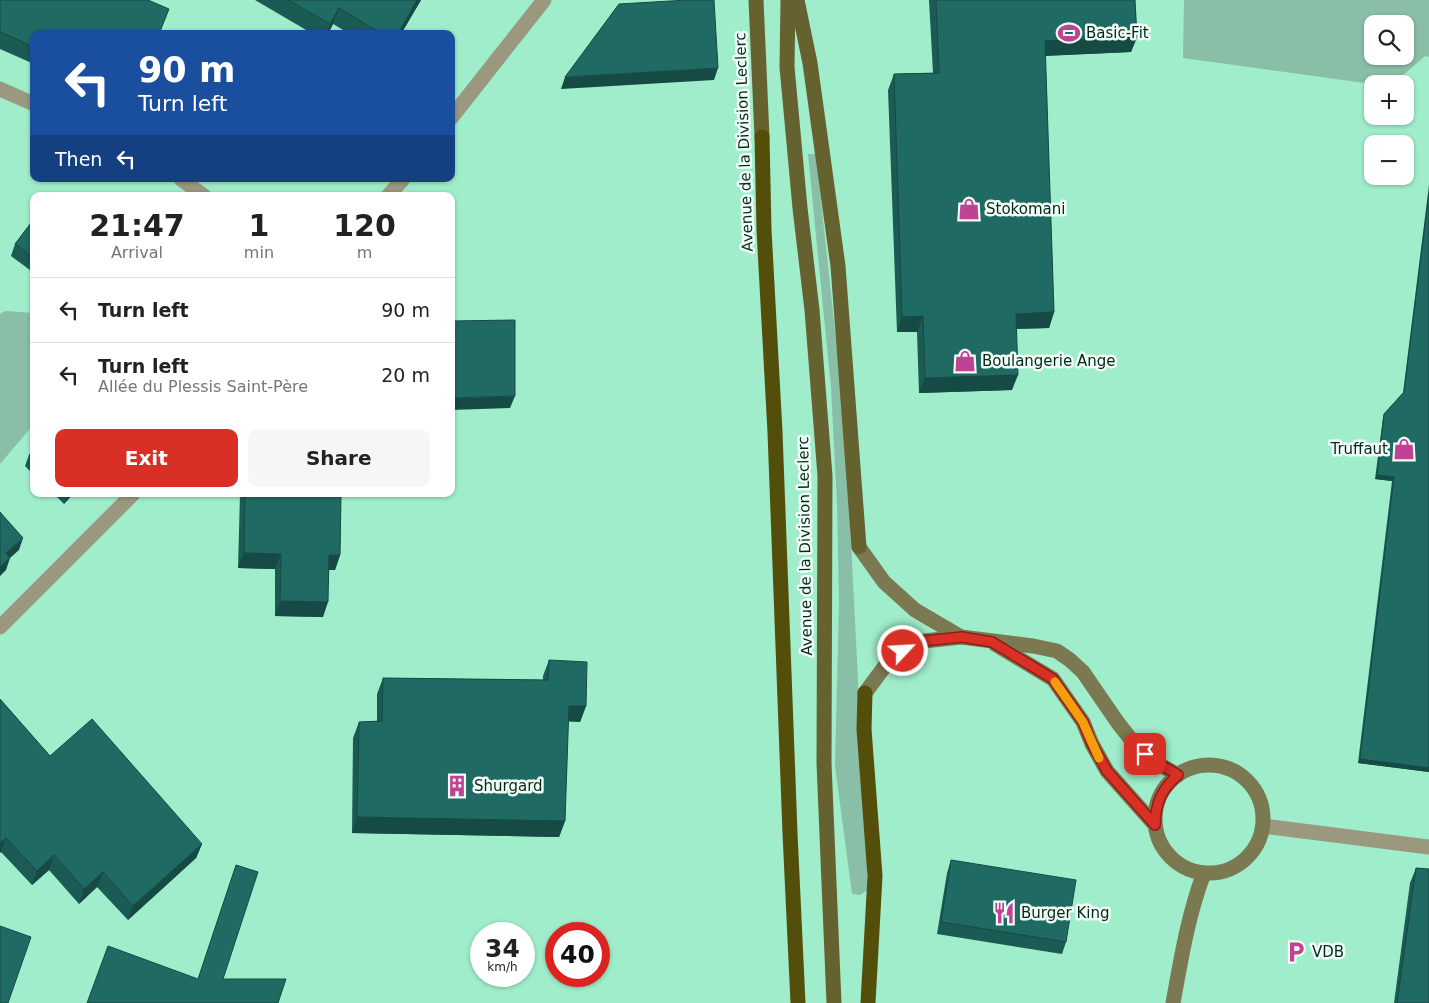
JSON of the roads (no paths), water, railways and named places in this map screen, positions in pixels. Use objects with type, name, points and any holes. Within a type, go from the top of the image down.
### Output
[{"type":"highway","name":"Avenue de la Division Leclerc","points":[[762,137],[764,230],[776,451],[798,1003]]},
{"type":"highway","points":[[866,693],[864,729],[875,876],[868,1003]]},
{"type":"main road","name":"Avenue de la Division Leclerc","points":[[756,0],[762,137]]},
{"type":"main road","name":"Avenue de la Division Leclerc","points":[[788,0],[787,76],[812,310],[825,476],[824,763],[834,1003]]},
{"type":"main road","points":[[797,0],[810,63],[838,266],[859,547]]},
{"type":"street","points":[[455,113],[544,0]]},
{"type":"street","points":[[0,89],[30,102]]},
{"type":"street","points":[[185,182],[199,192]]},
{"type":"street","points":[[391,192],[400,182]]},
{"type":"street","points":[[0,627],[130,497]]},
{"type":"street","points":[[859,547],[884,582],[915,610],[962,637]]},
{"type":"street","points":[[866,693],[885,666],[903,651],[924,641],[962,637],[1033,646],[1056,651],[1083,672],[1118,723],[1137,746],[1153,760],[1178,775]]},
{"type":"street","points":[[992,642],[1053,679],[1083,722],[1107,771],[1155,825]]},
{"type":"street","points":[[1206,765],[1224,767],[1240,775],[1256,792],[1261,803],[1263,826],[1253,851],[1243,861],[1232,868],[1204,873],[1190,870],[1177,863],[1166,852],[1159,840],[1155,825],[1155,811],[1167,784],[1178,775],[1194,767],[1206,765]]},
{"type":"street","points":[[1263,826],[1429,847]]},
{"type":"street","points":[[1173,1003],[1194,904],[1204,873]]},
{"type":"place","name":"Basic-Fit","points":[[1069,33]]},
{"type":"place","name":"Stokomani","points":[[969,209]]},
{"type":"place","name":"Boulangerie Ange","points":[[965,361]]},
{"type":"place","name":"Truffaut","points":[[1404,449]]},
{"type":"place","name":"Shurgard","points":[[457,786]]},
{"type":"place","name":"Burger King","points":[[1004,913]]},
{"type":"place","name":"VDB","points":[[1296,952]]}]
